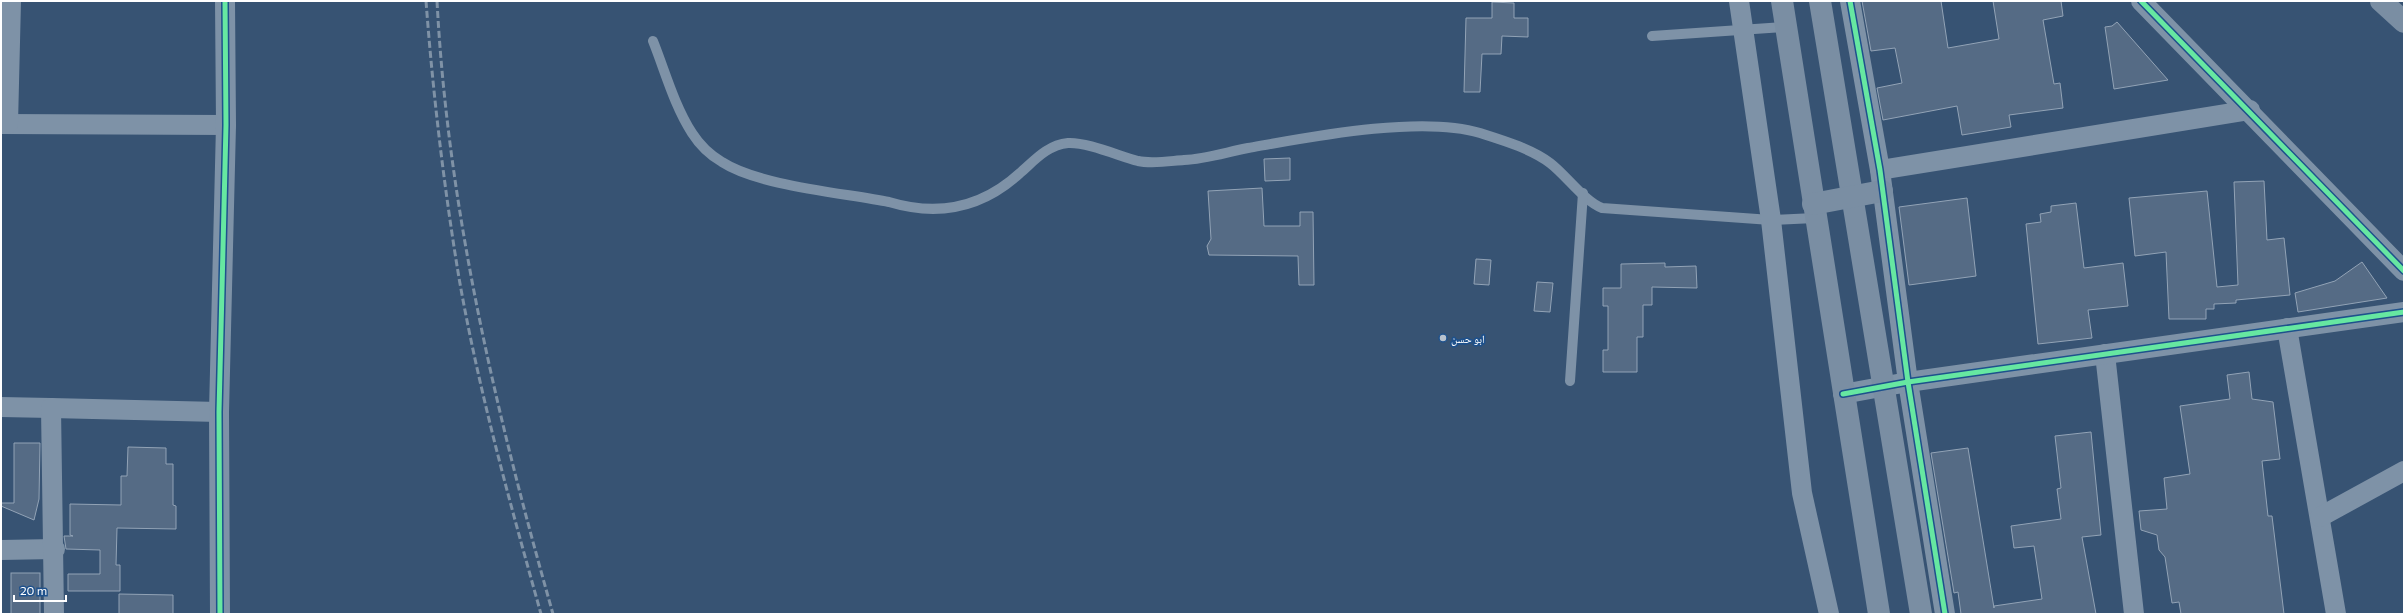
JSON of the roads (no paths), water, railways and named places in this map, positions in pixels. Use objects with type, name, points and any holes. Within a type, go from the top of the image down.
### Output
[{"type":"main road","points":[[1782,1],[1878,614]]},
{"type":"main road","points":[[1820,1],[1921,614]]},
{"type":"main road","points":[[2381,1],[2404,22]]},
{"type":"main road","points":[[1814,211],[1853,197],[1881,180]]},
{"type":"street","points":[[11,1],[4,124],[226,125]]},
{"type":"street","points":[[220,614],[219,412],[226,125],[225,1]]},
{"type":"street","points":[[1740,1],[1742,30],[1771,220],[1802,492],[1829,614]]},
{"type":"street","points":[[1850,1],[1881,180],[1908,382],[1945,614]]},
{"type":"street","points":[[2141,1],[2250,110],[2404,271]]},
{"type":"street","points":[[1881,180],[2250,110]]},
{"type":"street","points":[[1843,394],[1908,382],[2404,312]]},
{"type":"street","points":[[2287,328],[2336,614]]},
{"type":"street","points":[[2105,354],[2134,614]]},
{"type":"street","points":[[1,407],[219,412]]},
{"type":"street","points":[[51,408],[55,549],[54,614]]},
{"type":"street","points":[[2320,517],[2404,471]]},
{"type":"street","points":[[1,550],[55,549]]},
{"type":"lane","points":[[1652,36],[1785,27]]},
{"type":"lane","points":[[652,41],[683,117],[692,134],[722,163],[767,180],[889,202],[905,207],[947,208],[983,200],[1004,187],[1042,153],[1053,147],[1067,144],[1082,145],[1141,162],[1187,160],[1289,141],[1378,129],[1433,126],[1478,133],[1536,154],[1558,169],[1583,193],[1602,208],[1771,220],[1814,211]]},
{"type":"lane","points":[[1570,381],[1583,193]]},
{"type":"railway","points":[[426,1],[432,71],[444,175],[459,278],[467,321],[496,447],[541,614]]},
{"type":"railway","points":[[437,1],[443,79],[452,157],[478,310],[512,463],[553,614]]},
{"type":"place","name":"ابو حسن","points":[[1443,338]]}]
